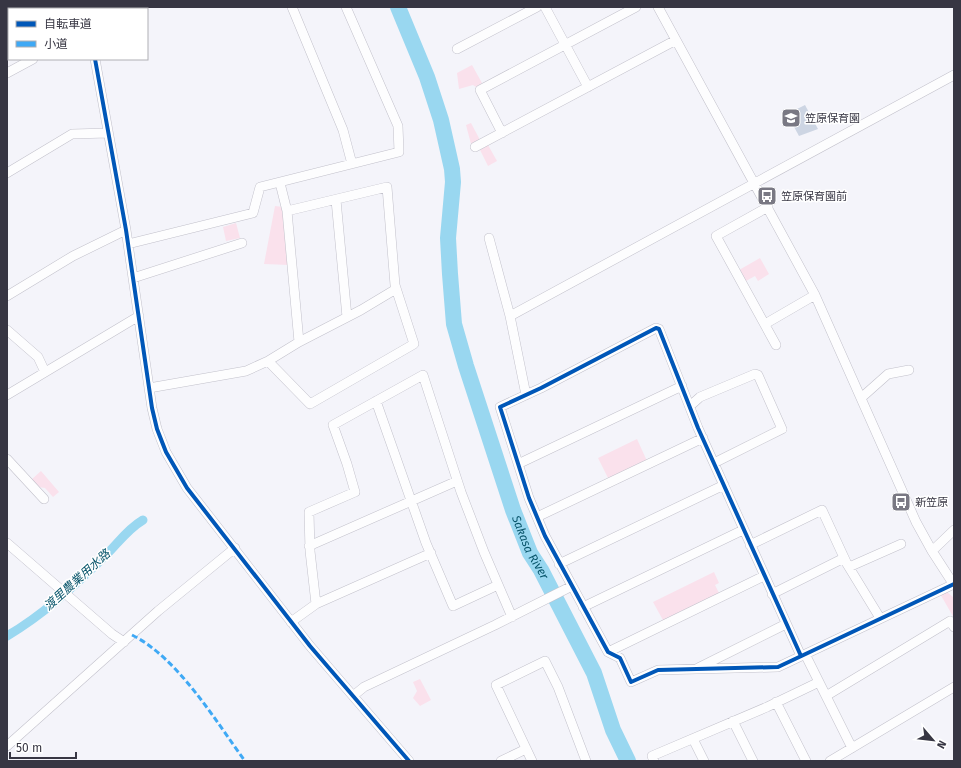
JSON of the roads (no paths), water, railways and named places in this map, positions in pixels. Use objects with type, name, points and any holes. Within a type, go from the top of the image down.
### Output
[{"type":"street","points":[[292,7],[343,130],[352,164]]},
{"type":"street","points":[[128,244],[253,213],[260,187],[280,184],[399,152],[398,126],[346,7]]},
{"type":"street","points":[[457,49],[537,7]]},
{"type":"street","points":[[544,7],[588,87]]},
{"type":"street","points":[[502,133],[480,90],[636,7]]},
{"type":"street","points":[[658,7],[815,295],[916,522],[932,551],[954,584],[880,618],[803,655],[778,667],[658,670],[631,682],[620,658],[608,652],[583,607],[568,588],[559,564],[537,517],[500,407],[656,328],[659,329],[703,438],[772,594],[786,624],[803,655],[819,682],[852,748]]},
{"type":"street","points":[[475,147],[676,40]]},
{"type":"street","points":[[7,73],[31,60]]},
{"type":"street","points":[[95,60],[126,230],[149,388],[157,429],[176,471],[187,488],[291,622],[409,761]]},
{"type":"street","points":[[510,316],[754,182],[954,75]]},
{"type":"street","points":[[7,173],[72,134],[108,133]]},
{"type":"street","points":[[280,184],[287,211],[299,342]]},
{"type":"street","points":[[268,361],[310,404],[414,344],[396,289],[387,188],[287,211]]},
{"type":"street","points":[[336,200],[347,317]]},
{"type":"street","points":[[768,207],[716,236],[776,345]]},
{"type":"street","points":[[7,296],[74,256],[126,230]]},
{"type":"street","points":[[489,238],[510,316],[526,395]]},
{"type":"street","points":[[134,278],[242,243]]},
{"type":"street","points":[[149,388],[246,371],[268,361],[299,342],[396,289]]},
{"type":"street","points":[[765,324],[815,295]]},
{"type":"street","points":[[7,394],[139,316]]},
{"type":"street","points":[[7,330],[38,357],[45,372]]},
{"type":"street","points":[[861,398],[888,374],[909,370]]},
{"type":"street","points":[[690,406],[700,397],[755,374],[758,375],[782,429],[714,463]]},
{"type":"street","points":[[316,604],[309,546],[309,512],[355,492],[347,464],[332,425],[423,375],[457,481],[512,617]]},
{"type":"street","points":[[518,464],[682,386]]},
{"type":"street","points":[[376,401],[430,553],[453,606],[498,585]]},
{"type":"street","points":[[537,517],[703,438]]},
{"type":"street","points":[[7,459],[44,499]]},
{"type":"street","points":[[309,546],[457,481]]},
{"type":"street","points":[[559,564],[724,485]]},
{"type":"street","points":[[750,545],[822,510],[844,558],[880,618]]},
{"type":"street","points":[[583,607],[743,530]]},
{"type":"street","points":[[932,551],[954,530]]},
{"type":"street","points":[[7,543],[112,634],[124,642]]},
{"type":"street","points":[[849,567],[901,544]]},
{"type":"street","points":[[7,746],[158,611],[235,548]]},
{"type":"street","points":[[291,622],[316,604],[430,553]]},
{"type":"street","points":[[772,594],[844,558]]},
{"type":"street","points":[[608,652],[764,576]]},
{"type":"street","points":[[353,696],[364,687],[512,617],[568,588]]},
{"type":"street","points":[[826,696],[950,621],[954,627]]},
{"type":"street","points":[[694,669],[786,624]]},
{"type":"street","points":[[532,761],[496,686],[545,661],[558,687],[586,761]]},
{"type":"street","points":[[654,761],[652,756],[734,721],[819,682]]},
{"type":"street","points":[[830,761],[954,687]]},
{"type":"street","points":[[776,702],[806,761]]},
{"type":"street","points":[[734,721],[753,761]]},
{"type":"street","points":[[693,738],[704,761]]},
{"type":"street","points":[[501,761],[526,749]]},
{"type":"waterway","name":"Sakasa River","points":[[398,7],[427,77],[441,120],[452,169],[453,182],[448,238],[450,274],[454,324],[466,366],[513,510],[530,553],[541,570],[594,673],[613,730],[628,761]]},
{"type":"waterway","name":"渡里農業用水路","points":[[7,636],[58,600],[103,558],[132,528],[143,520]]},
{"type":"place","name":"笠原保育園","points":[[791,118]]},
{"type":"place","name":"笠原保育園前","points":[[767,196]]},
{"type":"place","name":"新笠原","points":[[901,502]]}]
